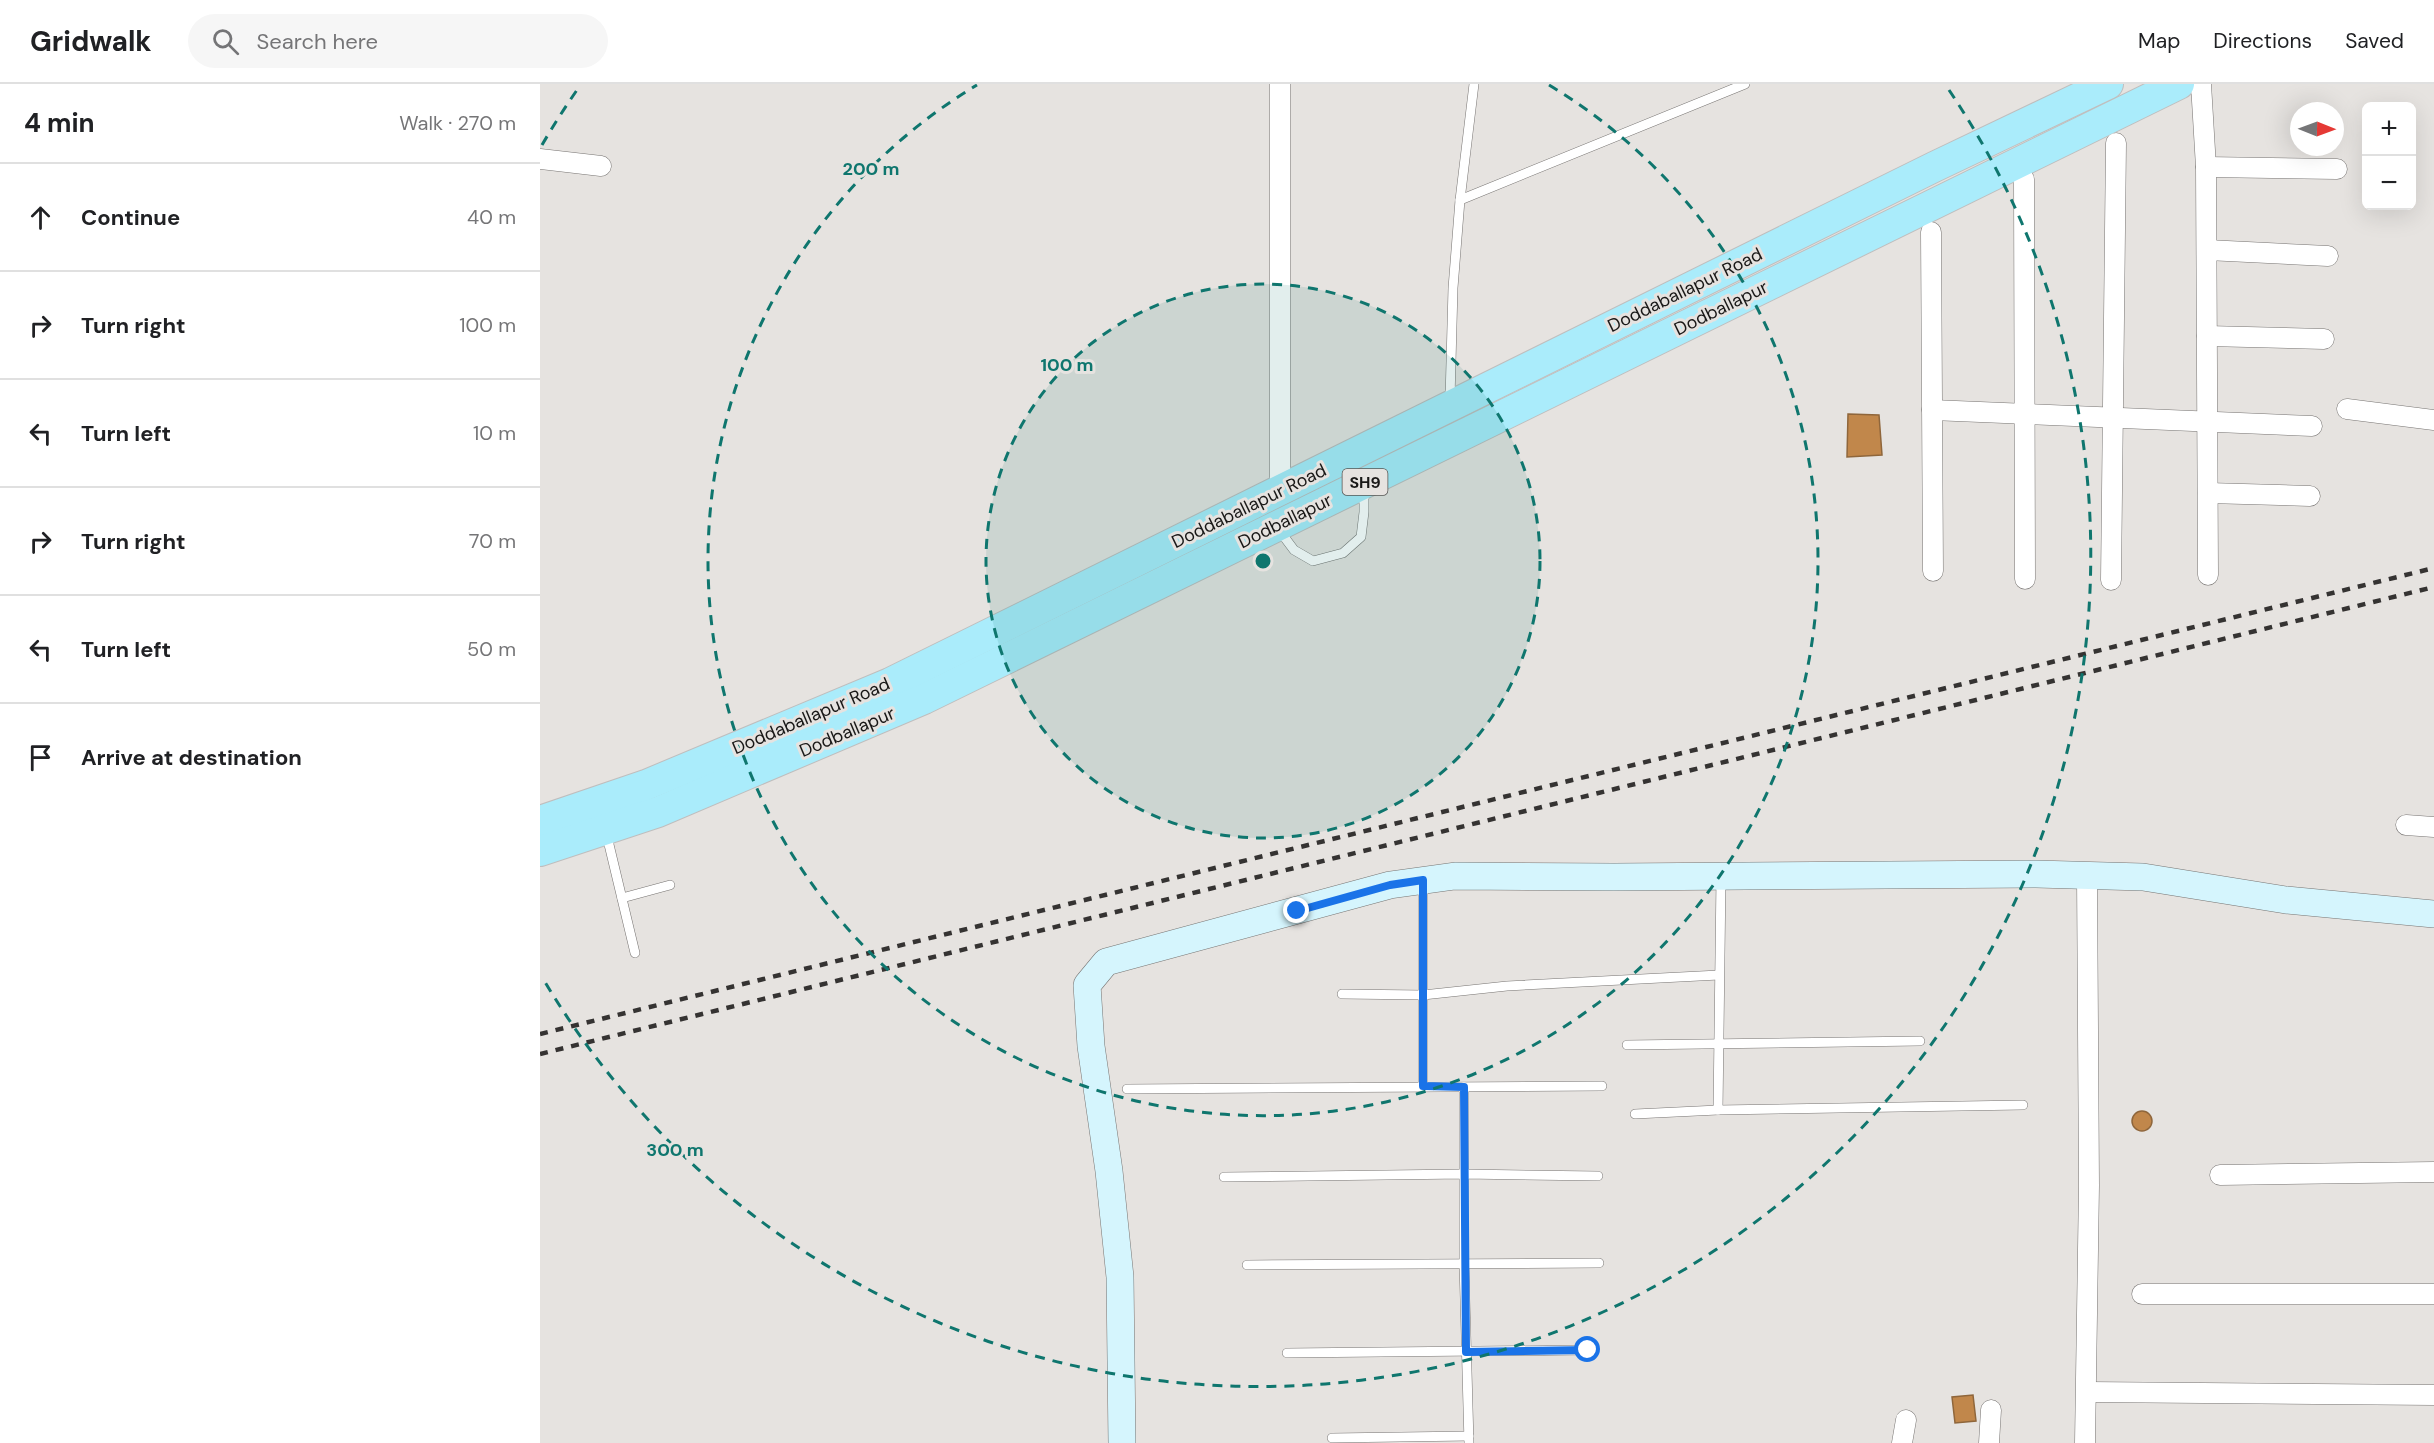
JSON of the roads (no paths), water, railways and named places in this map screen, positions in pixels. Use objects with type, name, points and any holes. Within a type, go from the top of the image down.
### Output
[{"type":"main road","name":"Doddaballapur Road","points":[[540,821],[646,784],[890,683],[1450,408],[1934,166],[2108,84]]},
{"type":"main road","name":"Dodballapur","points":[[540,851],[658,812],[924,699],[2179,84]]},
{"type":"street","points":[[1280,84],[1280,491]]},
{"type":"street","points":[[2201,84],[2206,167],[2208,575]]},
{"type":"street","points":[[2111,580],[2116,143]]},
{"type":"street","points":[[540,159],[601,166]]},
{"type":"street","points":[[2206,167],[2337,168]]},
{"type":"street","points":[[2024,179],[2025,579]]},
{"type":"street","points":[[1931,232],[1933,571]]},
{"type":"street","points":[[2207,250],[2328,256]]},
{"type":"street","points":[[2207,336],[2324,339]]},
{"type":"street","points":[[2347,409],[2434,420]]},
{"type":"street","points":[[1932,410],[2312,426]]},
{"type":"street","points":[[2208,493],[2310,496]]},
{"type":"street","points":[[2406,825],[2434,827]]},
{"type":"street","points":[[2085,1443],[2088,1392],[2089,1173],[2087,875]]},
{"type":"street","points":[[1122,1443],[1120,1277],[1109,1171],[1091,1046],[1087,985],[1106,962],[1390,885],[1455,876],[2087,875],[2144,877],[2286,900],[2434,914]]},
{"type":"street","points":[[2220,1175],[2434,1172]]},
{"type":"street","points":[[2142,1294],[2434,1294]]},
{"type":"street","points":[[2088,1392],[2434,1395]]},
{"type":"street","points":[[1989,1443],[1991,1410]]},
{"type":"street","points":[[1902,1443],[1906,1420]]},
{"type":"lane","points":[[1450,408],[1453,288],[1460,200],[1474,84]]},
{"type":"lane","points":[[1460,200],[1745,84]]},
{"type":"lane","points":[[1276,525],[1294,550],[1313,561],[1342,553],[1361,537],[1364,483]]},
{"type":"lane","points":[[606,830],[635,952]]},
{"type":"lane","points":[[1718,1110],[1721,876]]},
{"type":"lane","points":[[1423,880],[1423,1086]]},
{"type":"lane","points":[[622,898],[670,885]]},
{"type":"lane","points":[[1342,994],[1423,995],[1507,986],[1719,975]]},
{"type":"lane","points":[[1627,1045],[1718,1046],[1920,1041]]},
{"type":"lane","points":[[1127,1089],[1602,1086]]},
{"type":"lane","points":[[1332,1438],[1469,1440],[1464,1263],[1464,1087]]},
{"type":"lane","points":[[1635,1114],[1718,1110],[2022,1105]]},
{"type":"lane","points":[[1224,1177],[1464,1174],[1598,1176]]},
{"type":"lane","points":[[1247,1265],[1599,1263]]},
{"type":"lane","points":[[1287,1353],[1588,1350]]},
{"type":"railway","points":[[540,1034],[2434,568]]},
{"type":"railway","points":[[540,1054],[2434,587]]}]
